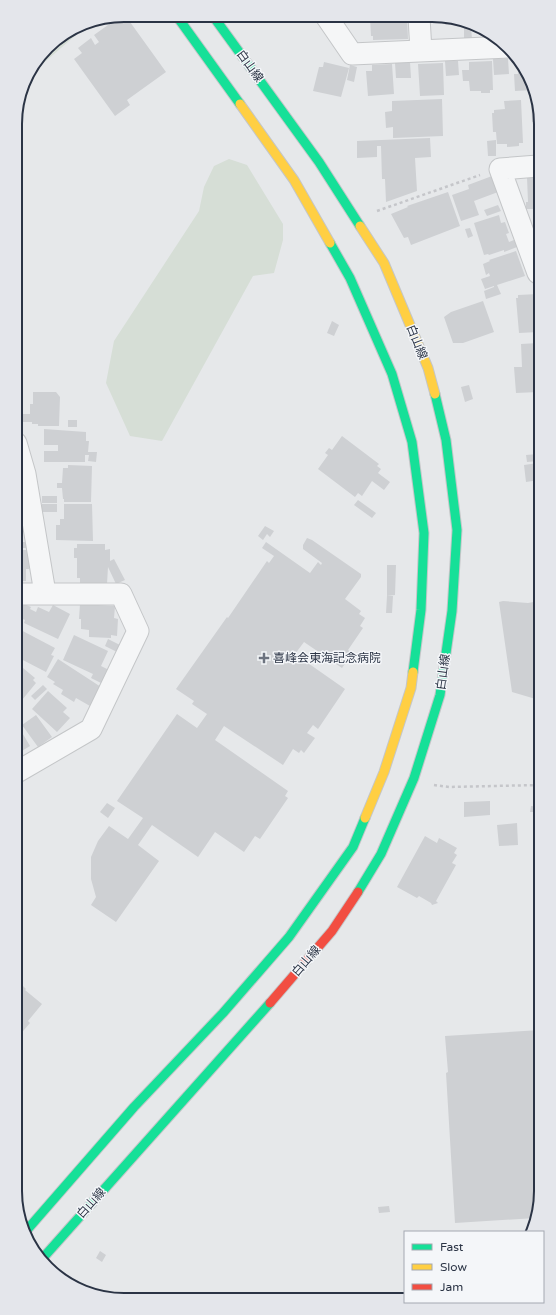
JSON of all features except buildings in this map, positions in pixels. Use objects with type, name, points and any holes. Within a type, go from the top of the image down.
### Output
[{"type":"street","points":[[29,1228],[134,1108],[223,1013],[289,937],[353,847],[384,772],[411,688],[420,618],[424,533],[412,442],[392,374],[350,278],[294,180],[181,22]]},
{"type":"street","name":"白山線","points":[[45,1255],[332,931],[354,899],[381,854],[414,778],[440,695],[452,611],[457,530],[446,440],[428,368],[384,262],[319,162],[218,22]]},
{"type":"street","points":[[330,22],[352,54],[499,47]]},
{"type":"street","points":[[419,22],[421,51]]},
{"type":"street","points":[[534,166],[500,169],[534,262]]},
{"type":"street","points":[[22,479],[45,593]]},
{"type":"street","points":[[22,594],[121,594],[138,632],[91,729],[22,769]]},
{"type":"path","points":[[377,211],[500,169]]},
{"type":"path","points":[[414,778],[432,785],[450,787],[534,786]]},
{"type":"shaded area","points":[[76,35],[41,65],[47,57],[62,43]]},
{"type":"shaded area","points":[[229,159],[247,165],[283,224],[283,240],[274,273],[253,276],[162,441],[130,436],[106,383],[114,341],[199,211],[204,187],[214,166]]},
{"type":"traffic: fast","points":[[181,22],[240,104]]},
{"type":"traffic: fast","points":[[217,22],[319,162],[360,226]]},
{"type":"traffic: fast","points":[[330,243],[350,278],[392,374],[412,442],[424,533],[421,610],[413,672]]},
{"type":"traffic: fast","points":[[358,892],[381,854],[414,778],[440,695],[452,611],[457,530],[446,440],[435,394]]},
{"type":"traffic: fast","points":[[29,1228],[134,1107],[223,1013],[289,937],[353,847],[365,818]]},
{"type":"traffic: fast","points":[[45,1255],[270,1003]]},
{"type":"traffic: slow","points":[[240,104],[294,180],[330,243]]},
{"type":"traffic: slow","points":[[360,226],[384,263],[428,368],[435,394]]},
{"type":"traffic: slow","points":[[365,818],[384,772],[411,688],[413,672]]},
{"type":"traffic: jam","points":[[270,1003],[332,931],[358,892]]},
{"type":"place","name":"喜峰会東海記念病院","points":[[264,658]]}]
